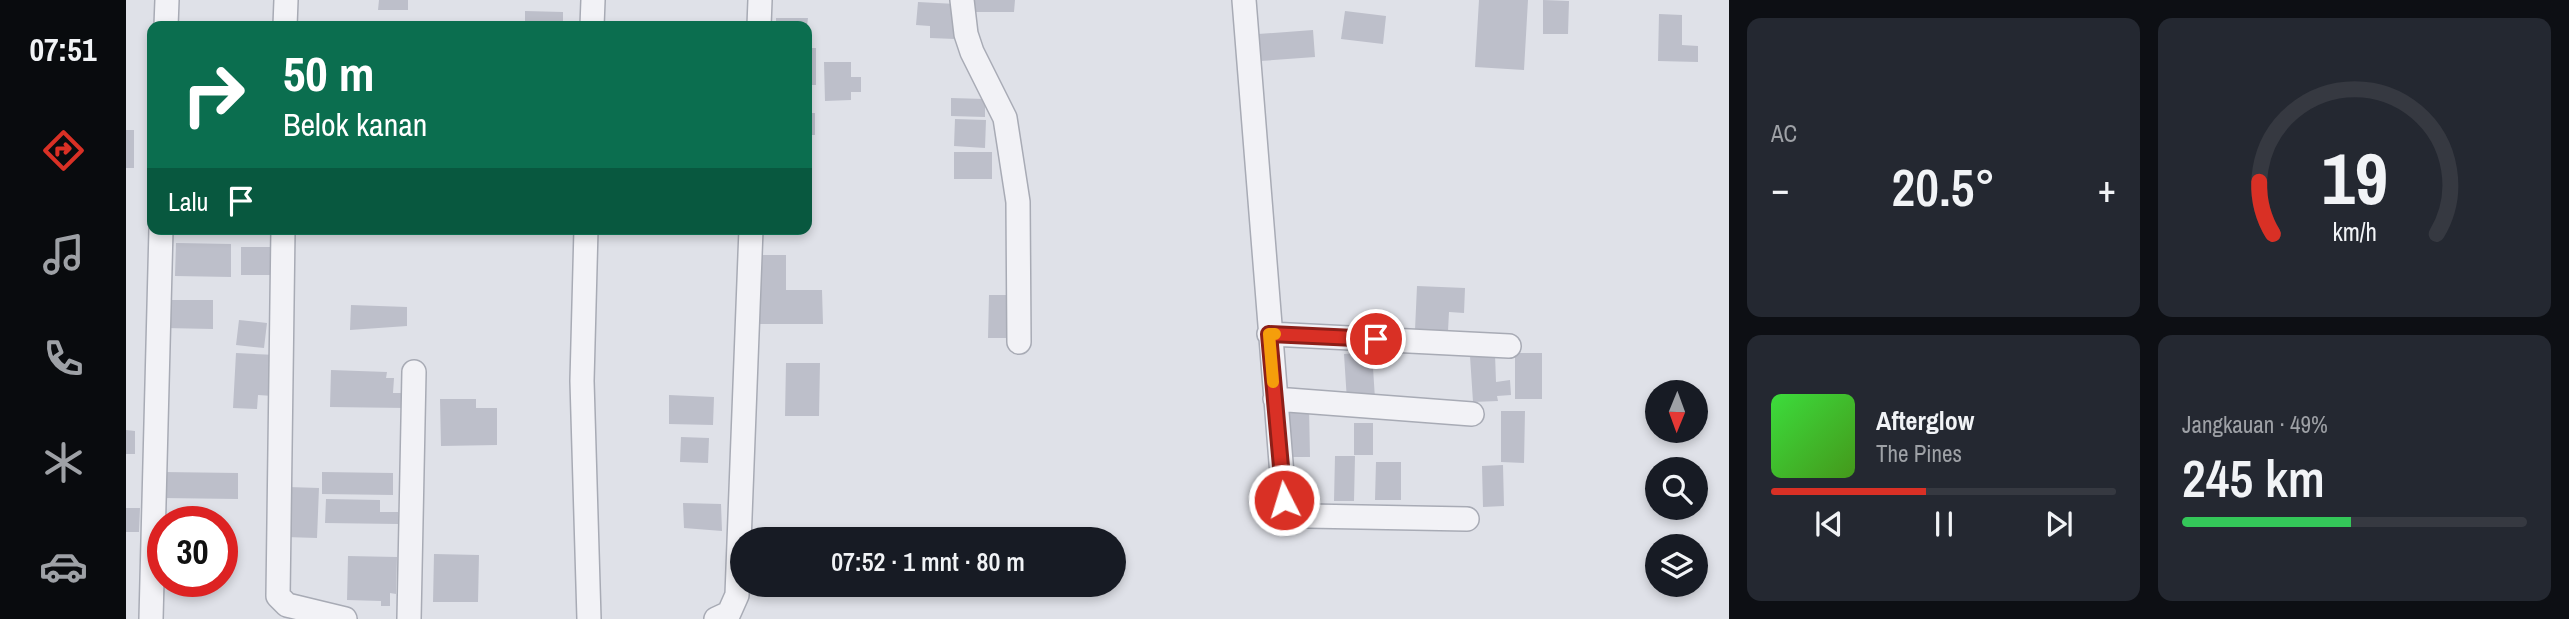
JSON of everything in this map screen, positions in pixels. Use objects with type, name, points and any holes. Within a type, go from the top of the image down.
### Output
[{"type":"street","points":[[166,21],[167,0]]},
{"type":"street","points":[[285,21],[286,0]]},
{"type":"street","points":[[592,21],[593,0]]},
{"type":"street","points":[[759,21],[760,0]]},
{"type":"street","points":[[962,0],[966,34],[972,52],[1005,118],[1018,202],[1019,342]]},
{"type":"street","points":[[1244,0],[1269,334],[1284,500],[1288,510],[1308,516],[1467,519]]},
{"type":"street","points":[[151,619],[161,235]]},
{"type":"street","points":[[283,235],[278,596],[287,605],[345,619]]},
{"type":"street","points":[[586,235],[582,381],[589,619]]},
{"type":"street","points":[[716,619],[729,613],[737,595],[751,235]]},
{"type":"street","points":[[1269,334],[1509,346]]},
{"type":"street","points":[[409,619],[414,372]]},
{"type":"street","points":[[1275,399],[1472,414]]},
{"type":"building","points":[[379,0],[408,0],[408,10],[378,10]]},
{"type":"building","points":[[969,0],[1015,0],[1014,12],[969,12]]},
{"type":"building","points":[[1479,0],[1528,0],[1524,70],[1475,67]]},
{"type":"building","points":[[1543,0],[1569,1],[1568,34],[1543,34]]},
{"type":"building","points":[[918,2],[956,4],[955,39],[930,38],[930,26],[916,25]]},
{"type":"building","points":[[525,11],[563,12],[563,21],[525,21]]},
{"type":"building","points":[[1345,11],[1386,16],[1383,44],[1341,39]]},
{"type":"building","points":[[1659,14],[1682,15],[1682,45],[1698,46],[1698,62],[1658,61]]},
{"type":"building","points":[[776,18],[808,18],[808,21],[776,21]]},
{"type":"building","points":[[1313,30],[1315,57],[1260,61],[1258,34]]},
{"type":"building","points":[[812,48],[816,48],[816,85],[812,85]]},
{"type":"building","points":[[824,62],[851,62],[851,77],[861,77],[861,92],[851,92],[851,100],[825,101]]},
{"type":"building","points":[[951,98],[985,99],[985,117],[951,116]]},
{"type":"building","points":[[812,113],[815,113],[815,135],[812,135]]},
{"type":"building","points":[[955,119],[986,120],[985,148],[954,146]]},
{"type":"building","points":[[126,130],[134,130],[134,168],[126,168]]},
{"type":"building","points":[[954,152],[992,152],[992,179],[954,179]]},
{"type":"building","points":[[176,243],[231,244],[231,277],[175,276]]},
{"type":"building","points":[[241,247],[270,247],[270,275],[241,275]]},
{"type":"building","points":[[759,255],[786,255],[786,290],[822,290],[823,324],[760,324]]},
{"type":"building","points":[[1417,286],[1465,288],[1464,313],[1449,312],[1448,331],[1415,330]]},
{"type":"building","points":[[989,295],[1011,295],[1010,338],[988,338]]},
{"type":"building","points":[[166,300],[213,300],[213,329],[165,328]]},
{"type":"building","points":[[351,305],[407,307],[407,326],[350,330]]},
{"type":"building","points":[[239,320],[267,323],[264,348],[236,345]]},
{"type":"building","points":[[1372,352],[1375,399],[1347,401],[1344,354]]},
{"type":"building","points":[[236,353],[276,355],[273,396],[258,395],[257,409],[233,408]]},
{"type":"building","points":[[1515,353],[1542,353],[1542,399],[1515,399]]},
{"type":"building","points":[[1495,354],[1496,382],[1510,380],[1511,395],[1497,396],[1498,401],[1473,402],[1470,356]]},
{"type":"building","points":[[786,363],[820,363],[819,416],[785,416]]},
{"type":"building","points":[[331,370],[387,372],[386,378],[394,378],[393,393],[407,393],[406,408],[330,407]]},
{"type":"building","points":[[669,395],[714,397],[713,425],[669,424]]},
{"type":"building","points":[[440,399],[476,399],[476,408],[497,408],[497,445],[441,446]]},
{"type":"building","points":[[1289,407],[1309,407],[1310,457],[1290,457]]},
{"type":"building","points":[[1501,411],[1525,411],[1524,463],[1501,462]]},
{"type":"building","points":[[1354,423],[1373,423],[1373,455],[1354,455]]},
{"type":"building","points":[[126,430],[135,431],[135,454],[126,454]]},
{"type":"building","points":[[681,437],[709,438],[708,463],[680,462]]},
{"type":"building","points":[[1335,456],[1355,456],[1354,501],[1334,501]]},
{"type":"building","points":[[1376,462],[1401,462],[1401,500],[1375,500]]},
{"type":"building","points":[[1503,465],[1504,506],[1483,507],[1482,466]]},
{"type":"building","points":[[163,472],[238,473],[238,499],[162,498]]},
{"type":"building","points":[[322,472],[393,473],[393,495],[322,494]]},
{"type":"building","points":[[288,487],[319,488],[317,538],[286,537]]},
{"type":"building","points":[[326,499],[380,500],[380,512],[398,512],[398,524],[325,523]]},
{"type":"building","points":[[683,503],[721,504],[722,531],[684,528]]},
{"type":"building","points":[[126,508],[140,508],[139,532],[126,532]]},
{"type":"building","points":[[434,554],[479,555],[478,602],[433,602]]},
{"type":"building","points":[[348,556],[397,557],[396,594],[390,593],[390,606],[381,606],[381,601],[347,600]]},
{"type":"slow traffic","points":[[1273,382],[1269,334],[1275,334]]},
{"type":"route","points":[[1284,500],[1269,334],[1376,339]]}]
